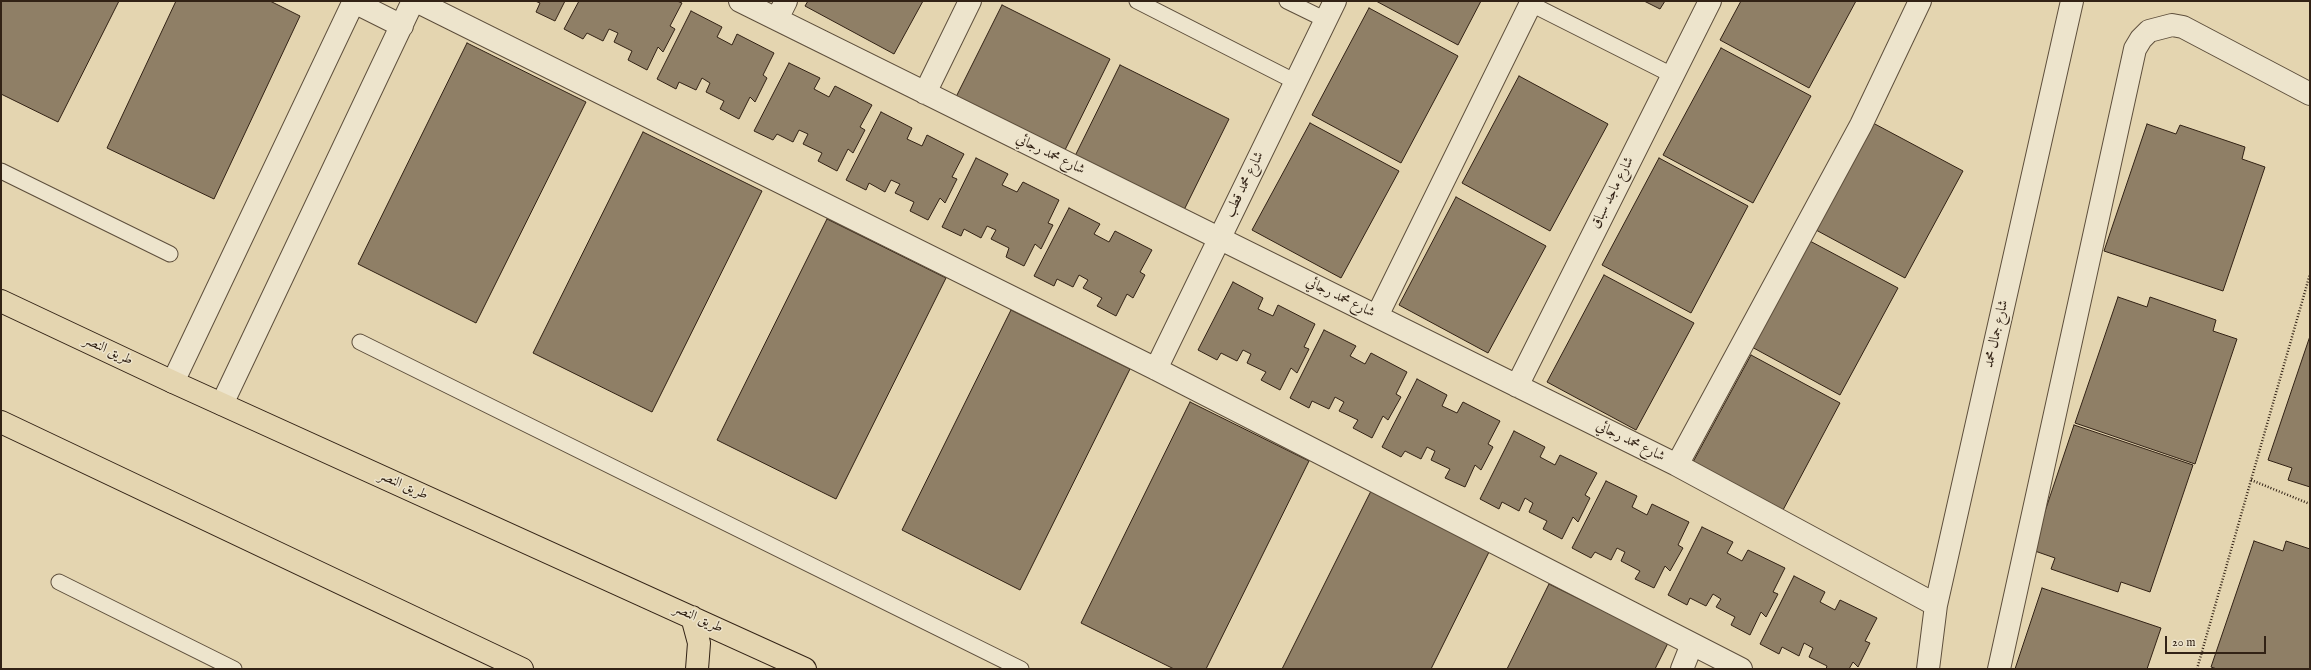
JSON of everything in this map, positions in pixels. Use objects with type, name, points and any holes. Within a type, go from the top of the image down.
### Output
[{"type":"highway","name":"طريق النصر","points":[[1,301],[222,404],[805,669]]},
{"type":"highway","points":[[1,422],[522,669]]},
{"type":"highway","points":[[692,617],[699,643],[697,669]]},
{"type":"street","points":[[174,382],[354,1],[402,26]]},
{"type":"street","points":[[222,404],[415,1],[1156,369],[1741,669]]},
{"type":"street","name":"شارع محمد رجائي","points":[[740,1],[781,10],[924,93],[1677,465],[1936,605]]},
{"type":"street","points":[[924,93],[970,1]]},
{"type":"street","name":"شارع محمد قطب","points":[[1156,369],[1335,1]]},
{"type":"street","name":"شارع ماجد سباق","points":[[1517,386],[1710,1]]},
{"type":"street","points":[[1677,465],[1861,125],[1920,1]]},
{"type":"street","name":"شارع جمال محمد","points":[[1928,669],[1936,605],[2072,1]]},
{"type":"street","points":[[1377,316],[1531,2]]},
{"type":"street","points":[[1999,669],[2135,49],[2141,39],[2149,31],[2172,25],[2183,27],[2310,94]]},
{"type":"street","points":[[1682,669],[1692,644]]},
{"type":"lane","points":[[1137,1],[1296,82]]},
{"type":"lane","points":[[1287,1],[1326,20]]},
{"type":"lane","points":[[1531,2],[1672,76]]},
{"type":"lane","points":[[1,171],[170,254]]},
{"type":"lane","points":[[360,342],[1021,669]]},
{"type":"lane","points":[[59,582],[234,669]]},
{"type":"path","points":[[2197,669],[2310,274]]},
{"type":"path","points":[[2251,480],[2310,504]]},
{"type":"building","points":[[1,1],[119,1],[58,122],[1,94]]},
{"type":"building","points":[[176,1],[270,1],[300,16],[214,199],[107,148]]},
{"type":"building","points":[[535,1],[565,1],[555,21],[536,12],[540,3]]},
{"type":"building","points":[[579,1],[677,1],[682,3],[670,26],[675,29],[663,52],[658,47],[647,70],[628,60],[632,51],[614,42],[618,33],[609,29],[603,41],[587,33],[583,39],[564,29]]},
{"type":"building","points":[[808,1],[923,1],[894,54],[805,6]]},
{"type":"building","points":[[1376,1],[1481,1],[1458,45]]},
{"type":"building","points":[[1644,1],[1665,1],[1660,9]]},
{"type":"building","points":[[1741,1],[1856,1],[1809,88],[1720,40]]},
{"type":"building","points":[[1002,5],[1110,59],[1065,150],[956,97]]},
{"type":"building","points":[[1369,8],[1458,56],[1401,163],[1312,115]]},
{"type":"building","points":[[691,11],[722,27],[717,37],[732,45],[737,34],[774,53],[763,75],[767,78],[755,102],[750,97],[739,119],[720,109],[724,101],[706,92],[710,83],[702,78],[696,90],[679,82],[676,89],[657,79]]},
{"type":"building","points":[[467,43],[586,102],[476,323],[358,264]]},
{"type":"building","points":[[1721,48],[1811,96],[1753,203],[1663,155]]},
{"type":"building","points":[[789,63],[820,78],[814,89],[829,97],[835,86],[872,105],[860,127],[865,130],[853,153],[848,149],[837,171],[818,161],[822,153],[803,144],[808,134],[799,130],[793,142],[777,134],[773,140],[754,131]]},
{"type":"building","points":[[1120,65],[1229,119],[1184,210],[1075,156]]},
{"type":"building","points":[[1519,76],[1608,124],[1550,231],[1462,183]]},
{"type":"building","points":[[881,112],[912,128],[907,139],[922,146],[927,135],[964,154],[952,177],[957,179],[945,203],[940,198],[928,220],[910,211],[914,202],[895,193],[900,184],[891,180],[885,192],[869,183],[866,190],[846,180]]},
{"type":"building","points":[[1310,123],[1399,171],[1341,278],[1252,230]]},
{"type":"building","points":[[1873,123],[1963,171],[1905,278],[1816,230]]},
{"type":"building","points":[[2147,124],[2176,134],[2180,125],[2245,147],[2242,159],[2265,167],[2223,291],[2104,251]]},
{"type":"building","points":[[643,132],[762,191],[652,412],[533,353]]},
{"type":"building","points":[[976,158],[1008,174],[1002,185],[1017,192],[1023,182],[1059,200],[1048,223],[1053,225],[1041,249],[1035,244],[1024,266],[1006,257],[1009,248],[991,239],[996,230],[987,226],[981,238],[964,229],[961,236],[942,227]]},
{"type":"building","points":[[1659,158],[1748,206],[1691,313],[1602,265]]},
{"type":"building","points":[[1456,197],[1546,246],[1488,353],[1399,305]]},
{"type":"building","points":[[1069,208],[1100,224],[1094,234],[1109,242],[1115,231],[1152,250],[1140,272],[1145,275],[1133,298],[1127,294],[1116,316],[1097,306],[1102,298],[1083,288],[1088,280],[1079,275],[1073,287],[1057,279],[1054,286],[1034,276]]},
{"type":"building","points":[[827,219],[946,278],[836,499],[717,440]]},
{"type":"building","points":[[1808,240],[1898,288],[1840,395],[1750,346]]},
{"type":"building","points":[[1604,275],[1694,323],[1636,430],[1547,382]]},
{"type":"building","points":[[1233,282],[1263,298],[1258,309],[1273,316],[1278,305],[1315,324],[1304,347],[1309,349],[1297,373],[1291,368],[1280,390],[1261,380],[1266,372],[1247,363],[1251,354],[1243,350],[1237,361],[1221,353],[1217,360],[1198,350]]},
{"type":"building","points":[[2118,297],[2147,307],[2150,297],[2216,320],[2213,331],[2237,339],[2195,464],[2075,423]]},
{"type":"building","points":[[1011,310],[1130,369],[1020,590],[902,530]]},
{"type":"building","points":[[1324,330],[1356,346],[1350,356],[1365,364],[1371,353],[1407,372],[1396,394],[1401,397],[1388,420],[1383,416],[1372,438],[1353,428],[1358,420],[1339,411],[1344,402],[1335,397],[1329,409],[1312,401],[1309,408],[1290,398]]},
{"type":"building","points":[[2310,336],[2310,487],[2288,480],[2292,468],[2268,460]]},
{"type":"building","points":[[1751,355],[1840,403],[1783,510],[1693,462]]},
{"type":"building","points":[[1417,379],[1447,395],[1442,406],[1457,413],[1463,402],[1500,421],[1488,444],[1493,447],[1481,470],[1475,465],[1465,487],[1445,478],[1450,469],[1431,460],[1435,451],[1427,447],[1421,459],[1405,451],[1401,457],[1382,447]]},
{"type":"building","points":[[1190,402],[1309,461],[1206,669],[1174,669],[1081,623]]},
{"type":"building","points":[[2074,425],[2193,465],[2150,592],[2121,582],[2118,592],[2051,569],[2055,558],[2032,550]]},
{"type":"building","points":[[1514,431],[1545,447],[1540,457],[1555,465],[1560,455],[1597,473],[1585,495],[1590,498],[1578,522],[1573,517],[1562,539],[1543,529],[1547,521],[1529,512],[1533,503],[1525,498],[1519,511],[1502,502],[1499,509],[1480,499]]},
{"type":"building","points":[[1606,481],[1637,496],[1632,507],[1647,515],[1652,504],[1689,522],[1678,545],[1683,548],[1670,571],[1665,566],[1654,588],[1635,579],[1640,571],[1621,561],[1625,552],[1617,548],[1611,560],[1595,552],[1591,558],[1572,548]]},
{"type":"building","points":[[1371,491],[1490,550],[1431,669],[1282,669]]},
{"type":"building","points":[[1702,527],[1733,542],[1727,553],[1742,561],[1748,550],[1785,568],[1773,592],[1778,594],[1766,617],[1761,612],[1750,635],[1731,625],[1735,617],[1716,607],[1721,599],[1713,594],[1706,606],[1690,598],[1687,605],[1668,595]]},
{"type":"building","points":[[2254,541],[2283,551],[2286,541],[2310,549],[2310,669],[2217,669],[2211,667]]},
{"type":"building","points":[[1794,576],[1825,592],[1820,602],[1835,610],[1840,600],[1877,618],[1865,641],[1870,643],[1858,667],[1853,662],[1849,669],[1826,669],[1827,666],[1809,657],[1813,648],[1804,643],[1799,656],[1782,647],[1779,654],[1760,644]]},
{"type":"building","points":[[1549,584],[1668,643],[1655,669],[1507,669]]},
{"type":"building","points":[[2042,588],[2161,628],[2147,669],[2015,669]]}]
